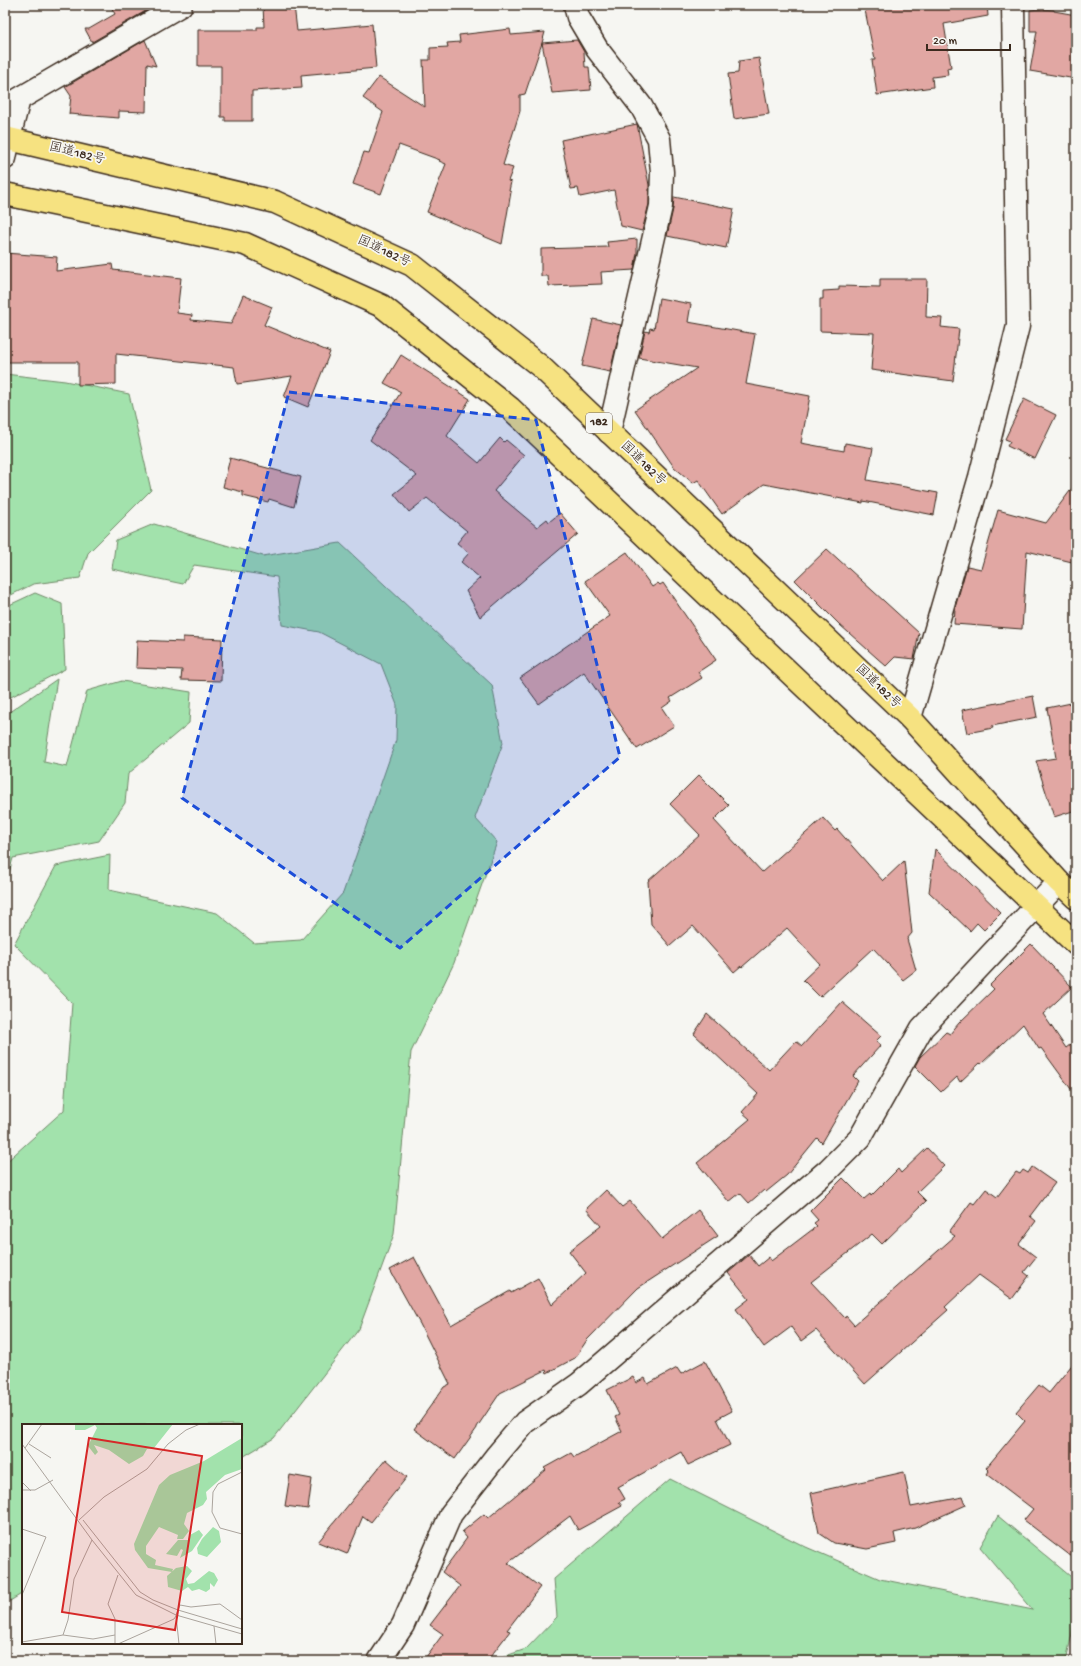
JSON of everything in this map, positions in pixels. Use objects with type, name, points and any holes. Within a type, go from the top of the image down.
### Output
[{"type":"highway","name":"国道182号","points":[[6,144],[275,202],[412,265],[540,366],[910,718],[1059,882],[1076,898]]},
{"type":"highway","points":[[5,194],[245,244],[382,306],[510,408],[1076,944]]},
{"type":"street","points":[[6,144],[19,99],[181,5]]},
{"type":"street","points":[[576,5],[578,17],[597,49],[641,106],[660,139],[662,172],[661,206],[609,432]]},
{"type":"street","points":[[910,718],[980,477],[1018,326],[1013,5]]},
{"type":"street","points":[[5,111],[6,144]]},
{"type":"street","points":[[379,1661],[403,1625],[451,1514],[525,1422],[579,1384],[828,1170],[860,1138],[922,1028],[1059,882]]},
{"type":"highlighted area","points":[[289,392],[536,420],[620,757],[400,948],[182,798]]},
{"type":"green space","points":[[5,374],[65,381],[129,394],[151,490],[88,553],[80,578],[33,584],[5,598]]},
{"type":"green space","points":[[154,524],[263,556],[340,543],[492,685],[503,743],[475,818],[497,842],[454,963],[411,1052],[394,1234],[359,1329],[274,1438],[242,1457],[242,1424],[22,1424],[22,1594],[5,1604],[5,1163],[64,1110],[72,1003],[14,944],[56,866],[110,855],[109,890],[217,913],[254,943],[301,940],[343,893],[396,740],[397,705],[381,664],[319,632],[282,625],[277,577],[194,565],[183,584],[112,569],[116,540]]},
{"type":"green space","points":[[35,593],[62,604],[65,669],[5,700],[5,607]]},
{"type":"green space","points":[[57,679],[44,762],[67,767],[87,691],[122,681],[191,692],[189,723],[128,774],[125,803],[99,841],[13,858],[5,888],[5,715]]},
{"type":"green space","points":[[670,1479],[806,1547],[880,1579],[1033,1610],[980,1547],[998,1516],[1076,1581],[1076,1615],[1066,1661],[491,1661],[526,1649],[557,1617],[554,1579]]},
{"type":"building","points":[[110,5],[156,5],[92,42],[85,29],[89,29],[115,14]]},
{"type":"building","points":[[263,5],[294,5],[297,31],[372,24],[376,68],[301,75],[302,88],[252,91],[252,121],[225,121],[225,117],[221,117],[221,66],[198,66],[198,30],[257,30],[257,27],[264,27]]},
{"type":"building","points":[[864,5],[987,5],[988,16],[944,24],[951,67],[947,68],[948,75],[932,77],[933,87],[877,95],[872,60],[875,60]]},
{"type":"building","points":[[1030,10],[1054,10],[1076,15],[1076,79],[1030,71],[1037,31],[1030,31]]},
{"type":"building","points":[[510,29],[511,35],[545,32],[525,94],[520,95],[520,111],[503,165],[513,168],[508,181],[511,182],[509,191],[511,192],[502,244],[427,212],[446,164],[439,161],[440,160],[399,145],[381,194],[353,184],[364,152],[369,153],[383,112],[363,98],[379,77],[425,107],[423,60],[430,60],[430,48],[448,47],[447,43],[460,42],[459,35]]},
{"type":"building","points":[[145,40],[156,66],[147,64],[146,112],[119,111],[119,118],[69,114],[71,96],[65,87]]},
{"type":"building","points":[[577,40],[584,52],[585,67],[589,67],[591,90],[552,93],[542,43]]},
{"type":"building","points":[[759,58],[769,114],[734,119],[728,74],[738,73],[739,61]]},
{"type":"building","points":[[637,124],[649,185],[649,204],[642,231],[621,226],[614,190],[580,197],[578,188],[571,189],[561,140]]},
{"type":"building","points":[[674,197],[734,209],[726,248],[667,236]]},
{"type":"building","points":[[637,239],[637,253],[634,270],[601,272],[602,284],[549,286],[548,276],[541,276],[541,249],[608,247],[607,242]]},
{"type":"building","points":[[5,253],[57,257],[56,271],[112,264],[113,270],[181,278],[177,313],[192,315],[191,320],[231,324],[243,295],[272,307],[264,325],[330,352],[308,407],[284,397],[292,376],[237,384],[234,367],[116,354],[116,384],[78,385],[78,362],[5,362]]},
{"type":"building","points":[[880,279],[927,279],[926,317],[942,318],[941,327],[959,329],[953,381],[871,370],[874,333],[820,331],[820,299],[823,299],[823,291],[839,290],[839,286],[880,287]]},
{"type":"building","points":[[659,298],[691,304],[688,322],[755,334],[746,384],[810,396],[801,443],[844,451],[845,443],[873,448],[867,480],[938,493],[934,515],[764,484],[722,514],[698,480],[693,483],[674,467],[635,410],[697,368],[639,358],[645,331],[649,332],[650,328],[654,329]]},
{"type":"building","points":[[593,319],[621,325],[610,372],[582,366]]},
{"type":"building","points":[[401,355],[470,399],[447,436],[479,463],[500,438],[504,442],[506,440],[524,455],[494,491],[537,527],[547,519],[549,522],[560,513],[578,534],[480,617],[466,591],[480,578],[461,562],[469,553],[457,543],[467,531],[427,498],[409,512],[394,494],[417,476],[370,440],[401,392],[384,383]]},
{"type":"building","points":[[1024,399],[1056,415],[1035,459],[1007,446],[1010,441],[1005,439]]},
{"type":"building","points":[[230,458],[301,477],[294,507],[269,499],[268,502],[243,496],[243,492],[223,487]]},
{"type":"building","points":[[1076,483],[1076,563],[1027,551],[1022,629],[954,624],[955,608],[967,566],[981,569],[998,510],[1046,523]]},
{"type":"building","points":[[827,549],[919,633],[914,659],[895,657],[886,666],[840,625],[795,580]]},
{"type":"building","points":[[627,552],[652,587],[658,583],[660,585],[663,583],[716,660],[698,672],[702,678],[670,698],[672,701],[662,708],[674,726],[637,749],[584,672],[539,704],[520,678],[610,616],[585,581]]},
{"type":"building","points":[[183,637],[222,639],[221,681],[181,680],[182,670],[136,668],[137,640],[183,642]]},
{"type":"building","points":[[1033,696],[1037,717],[992,726],[993,728],[967,733],[962,710]]},
{"type":"building","points":[[1076,702],[1076,810],[1054,817],[1036,761],[1056,758],[1047,708]]},
{"type":"building","points":[[699,775],[729,805],[714,820],[762,872],[823,818],[835,831],[837,829],[883,881],[904,861],[912,933],[907,939],[916,970],[903,980],[873,948],[820,997],[803,980],[820,964],[787,928],[742,967],[741,966],[734,972],[693,926],[670,946],[651,924],[648,881],[700,835],[670,804]]},
{"type":"building","points":[[935,849],[1001,913],[984,930],[977,923],[970,931],[929,892]]},
{"type":"building","points":[[1031,944],[1072,987],[1043,1014],[1066,1048],[1076,1040],[1076,1096],[1041,1048],[1039,1049],[1023,1024],[960,1082],[957,1077],[941,1092],[915,1066],[920,1057],[946,1032],[950,1034],[959,1023],[994,989],[990,985]]},
{"type":"building","points":[[842,1002],[881,1036],[876,1041],[881,1045],[853,1076],[858,1081],[822,1143],[817,1138],[787,1175],[766,1192],[764,1190],[749,1203],[740,1193],[729,1202],[697,1163],[750,1119],[742,1112],[758,1094],[694,1034],[707,1014],[769,1070],[796,1041],[802,1046]]},
{"type":"building","points":[[927,1148],[944,1166],[917,1192],[926,1201],[882,1244],[872,1234],[811,1282],[845,1318],[846,1316],[854,1325],[955,1236],[949,1232],[971,1202],[974,1204],[986,1189],[997,1197],[1016,1172],[1020,1174],[1023,1170],[1028,1173],[1032,1167],[1055,1183],[1030,1216],[1036,1221],[1019,1244],[1036,1257],[1024,1272],[1029,1276],[1012,1299],[979,1275],[945,1307],[948,1310],[865,1384],[816,1330],[801,1341],[791,1327],[764,1347],[736,1309],[749,1299],[728,1273],[749,1255],[758,1266],[769,1257],[771,1261],[817,1226],[814,1223],[818,1220],[810,1211],[843,1178],[864,1199],[870,1194],[871,1196],[898,1169],[901,1173]]},
{"type":"building","points":[[606,1190],[622,1207],[630,1201],[662,1239],[698,1210],[718,1236],[638,1288],[587,1340],[575,1358],[547,1373],[546,1370],[500,1393],[455,1459],[414,1429],[444,1387],[450,1384],[420,1324],[390,1270],[414,1257],[451,1325],[510,1291],[511,1293],[538,1278],[552,1305],[586,1273],[569,1251],[601,1226],[586,1209]]},
{"type":"building","points":[[1076,1360],[1076,1560],[1024,1520],[1033,1509],[987,1474],[989,1471],[986,1468],[1025,1421],[1016,1412],[1039,1385],[1049,1393]]},
{"type":"building","points":[[705,1361],[732,1411],[717,1419],[730,1445],[688,1465],[681,1452],[618,1487],[625,1499],[619,1502],[622,1506],[578,1530],[570,1516],[508,1563],[540,1587],[507,1630],[510,1631],[487,1661],[423,1661],[443,1634],[430,1625],[460,1586],[442,1572],[467,1538],[462,1532],[484,1514],[488,1518],[546,1470],[544,1468],[571,1453],[574,1457],[622,1431],[615,1417],[619,1415],[607,1390],[633,1377],[636,1383],[645,1378],[648,1384],[677,1368],[681,1374]]},
{"type":"building","points":[[386,1459],[407,1477],[371,1522],[363,1516],[347,1554],[318,1542]]},
{"type":"building","points":[[904,1472],[911,1507],[963,1497],[966,1505],[915,1528],[894,1533],[896,1543],[867,1549],[834,1543],[819,1533],[811,1493]]},
{"type":"building","points":[[290,1475],[312,1479],[308,1509],[285,1506]]}]
